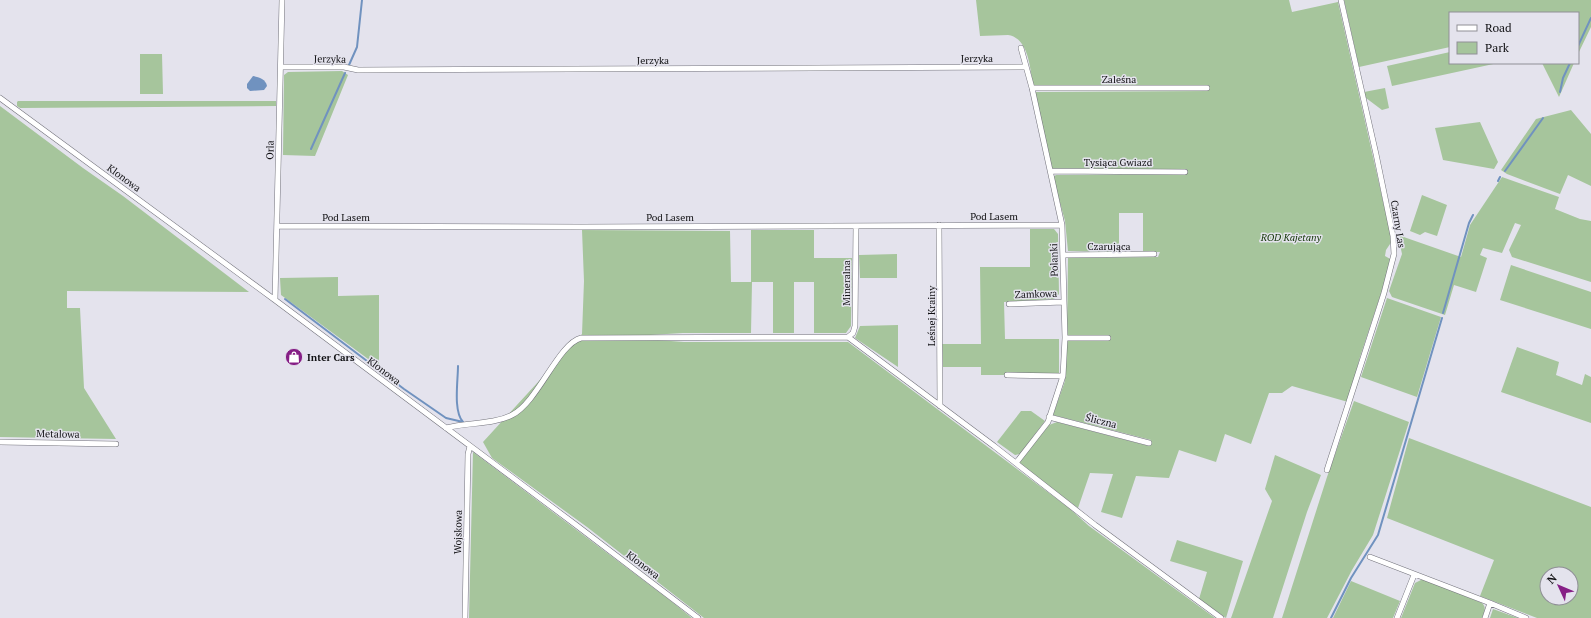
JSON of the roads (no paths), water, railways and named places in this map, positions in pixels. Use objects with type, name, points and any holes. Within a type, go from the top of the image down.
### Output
[{"type":"street","name":"Orla","points":[[275,300],[282,0]]},
{"type":"street","name":"Czarny Las","points":[[1327,470],[1384,293],[1394,254],[1393,236],[1376,154],[1341,0]]},
{"type":"street","name":"Polanki","points":[[1016,463],[1048,422],[1063,376],[1065,338],[1062,225],[1032,88],[1021,48]]},
{"type":"street","name":"Jerzyka","points":[[281,67],[344,68],[366,70],[1026,67]]},
{"type":"street","name":"Zaleśna","points":[[1032,88],[1207,88]]},
{"type":"street","name":"Klonowa","points":[[0,98],[275,300],[698,618]]},
{"type":"street","name":"Tysiąca Gwiazd","points":[[1051,171],[1185,172]]},
{"type":"street","name":"Leśnej Krainy","points":[[939,225],[940,406]]},
{"type":"street","name":"Pod Lasem","points":[[277,226],[1062,225]]},
{"type":"street","name":"Mineralna","points":[[848,337],[853,333],[855,326],[856,226]]},
{"type":"street","name":"Czarująca","points":[[1063,255],[1154,254]]},
{"type":"street","name":"Zamkowa","points":[[1009,304],[1063,302]]},
{"type":"street","points":[[446,428],[495,420],[513,415],[529,401],[566,349],[576,340],[581,338],[848,337],[1016,463],[1099,528],[1221,618]]},
{"type":"street","points":[[1065,338],[1108,338]]},
{"type":"street","points":[[1007,375],[1063,376]]},
{"type":"street","name":"Śliczna","points":[[1049,417],[1149,443]]},
{"type":"street","name":"Metalowa","points":[[0,442],[116,444]]},
{"type":"street","name":"Wojskowa","points":[[465,618],[468,454],[470,446]]},
{"type":"street","points":[[1370,557],[1526,618]]},
{"type":"street","points":[[1398,618],[1414,575]]},
{"type":"street","points":[[1485,618],[1490,603]]},
{"type":"water","points":[[253,76],[262,79],[265,82],[267,86],[264,90],[250,91],[247,88],[247,84]]},
{"type":"waterway","points":[[349,65],[357,47],[362,0]]},
{"type":"waterway","points":[[1579,44],[1591,18]]},
{"type":"waterway","points":[[1560,92],[1563,78],[1570,64]]},
{"type":"waterway","points":[[311,149],[345,73]]},
{"type":"waterway","points":[[1505,171],[1543,118]]},
{"type":"waterway","points":[[1498,181],[1500,177]]},
{"type":"waterway","points":[[1443,313],[1469,223],[1473,215]]},
{"type":"waterway","points":[[285,299],[404,389],[446,418],[463,422],[458,411],[457,403],[458,366]]},
{"type":"waterway","points":[[1331,618],[1351,578],[1378,535],[1442,318]]},
{"type":"place","name":"Inter Cars","points":[[294,357]]},
{"type":"park label","name":"ROD Kajetany","points":[[1291,237]]}]
